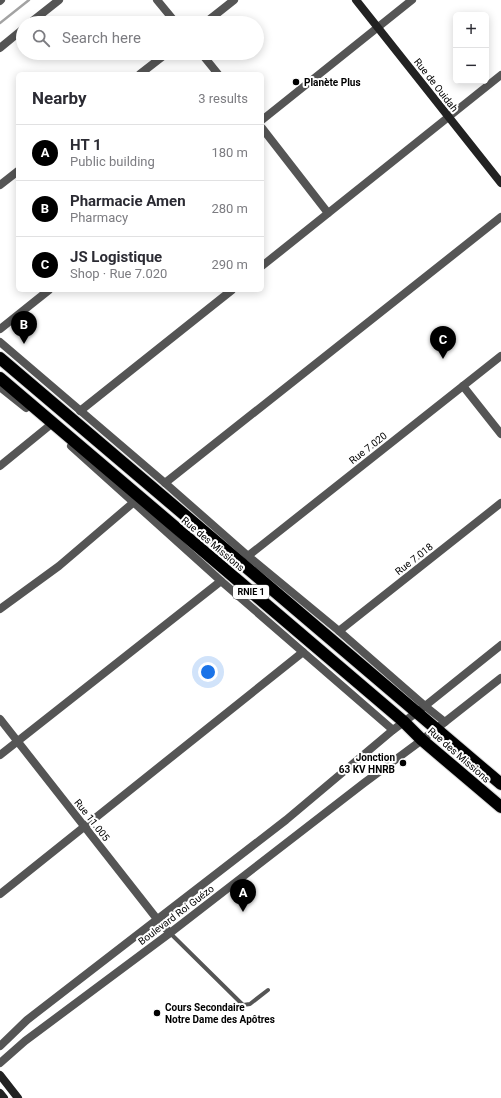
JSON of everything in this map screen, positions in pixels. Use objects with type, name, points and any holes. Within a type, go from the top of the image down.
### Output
[{"type":"highway","name":"Rue des Missions","points":[[0,358],[421,709],[501,784]]},
{"type":"highway","name":"Rue des Missions","points":[[0,378],[403,721],[422,740],[501,808]]},
{"type":"main road","name":"Rue de Ouidah","points":[[356,0],[501,182]]},
{"type":"main road","points":[[0,1075],[18,1098]]},
{"type":"main road","points":[[0,1093],[4,1098]]},
{"type":"street","points":[[39,16],[59,0]]},
{"type":"street","points":[[157,0],[170,16]]},
{"type":"street","points":[[214,16],[234,0]]},
{"type":"street","points":[[264,118],[412,0]]},
{"type":"street","points":[[0,48],[16,35]]},
{"type":"street","points":[[143,72],[158,60]]},
{"type":"street","points":[[207,60],[216,72]]},
{"type":"street","points":[[264,264],[501,75]]},
{"type":"street","points":[[264,131],[328,213]]},
{"type":"street","points":[[0,185],[16,173]]},
{"type":"street","points":[[165,483],[501,216]]},
{"type":"street","points":[[0,329],[46,292]]},
{"type":"street","points":[[80,411],[229,292]]},
{"type":"street","points":[[0,342],[248,556],[339,630],[421,709]]},
{"type":"street","name":"Rue 7.020","points":[[248,556],[501,356]]},
{"type":"street","points":[[463,386],[501,434]]},
{"type":"street","points":[[0,387],[49,426],[221,582],[393,730]]},
{"type":"street","points":[[0,466],[49,426]]},
{"type":"street","points":[[0,609],[60,566],[134,502]]},
{"type":"street","name":"Rue 7.018","points":[[339,630],[501,503]]},
{"type":"street","points":[[0,755],[221,582]]},
{"type":"street","name":"Boulevard Roi Guézo","points":[[0,1046],[27,1020],[286,820],[403,721],[421,709],[501,645]]},
{"type":"street","points":[[0,894],[303,652]]},
{"type":"street","name":"Boulevard Roi Guézo","points":[[0,1063],[31,1037],[170,933],[501,678]]},
{"type":"street","name":"Rue 11.005","points":[[0,719],[157,919],[170,933]]},
{"type":"lane","points":[[170,933],[243,1005],[250,1004],[268,990]]},
{"type":"waterway","points":[[0,23],[29,0]]},
{"type":"place","name":"Planète Plus","points":[[296,82]]},
{"type":"place","name":"Pharmacie Amen","points":[[24,344]]},
{"type":"place","name":"JS Logistique","points":[[443,359]]},
{"type":"place","name":"Jonction 63 KV HNRB","points":[[403,763]]},
{"type":"place","name":"HT 1","points":[[243,912]]},
{"type":"place","name":"Cours Secondaire Notre Dame des Apôtres","points":[[157,1013]]}]
